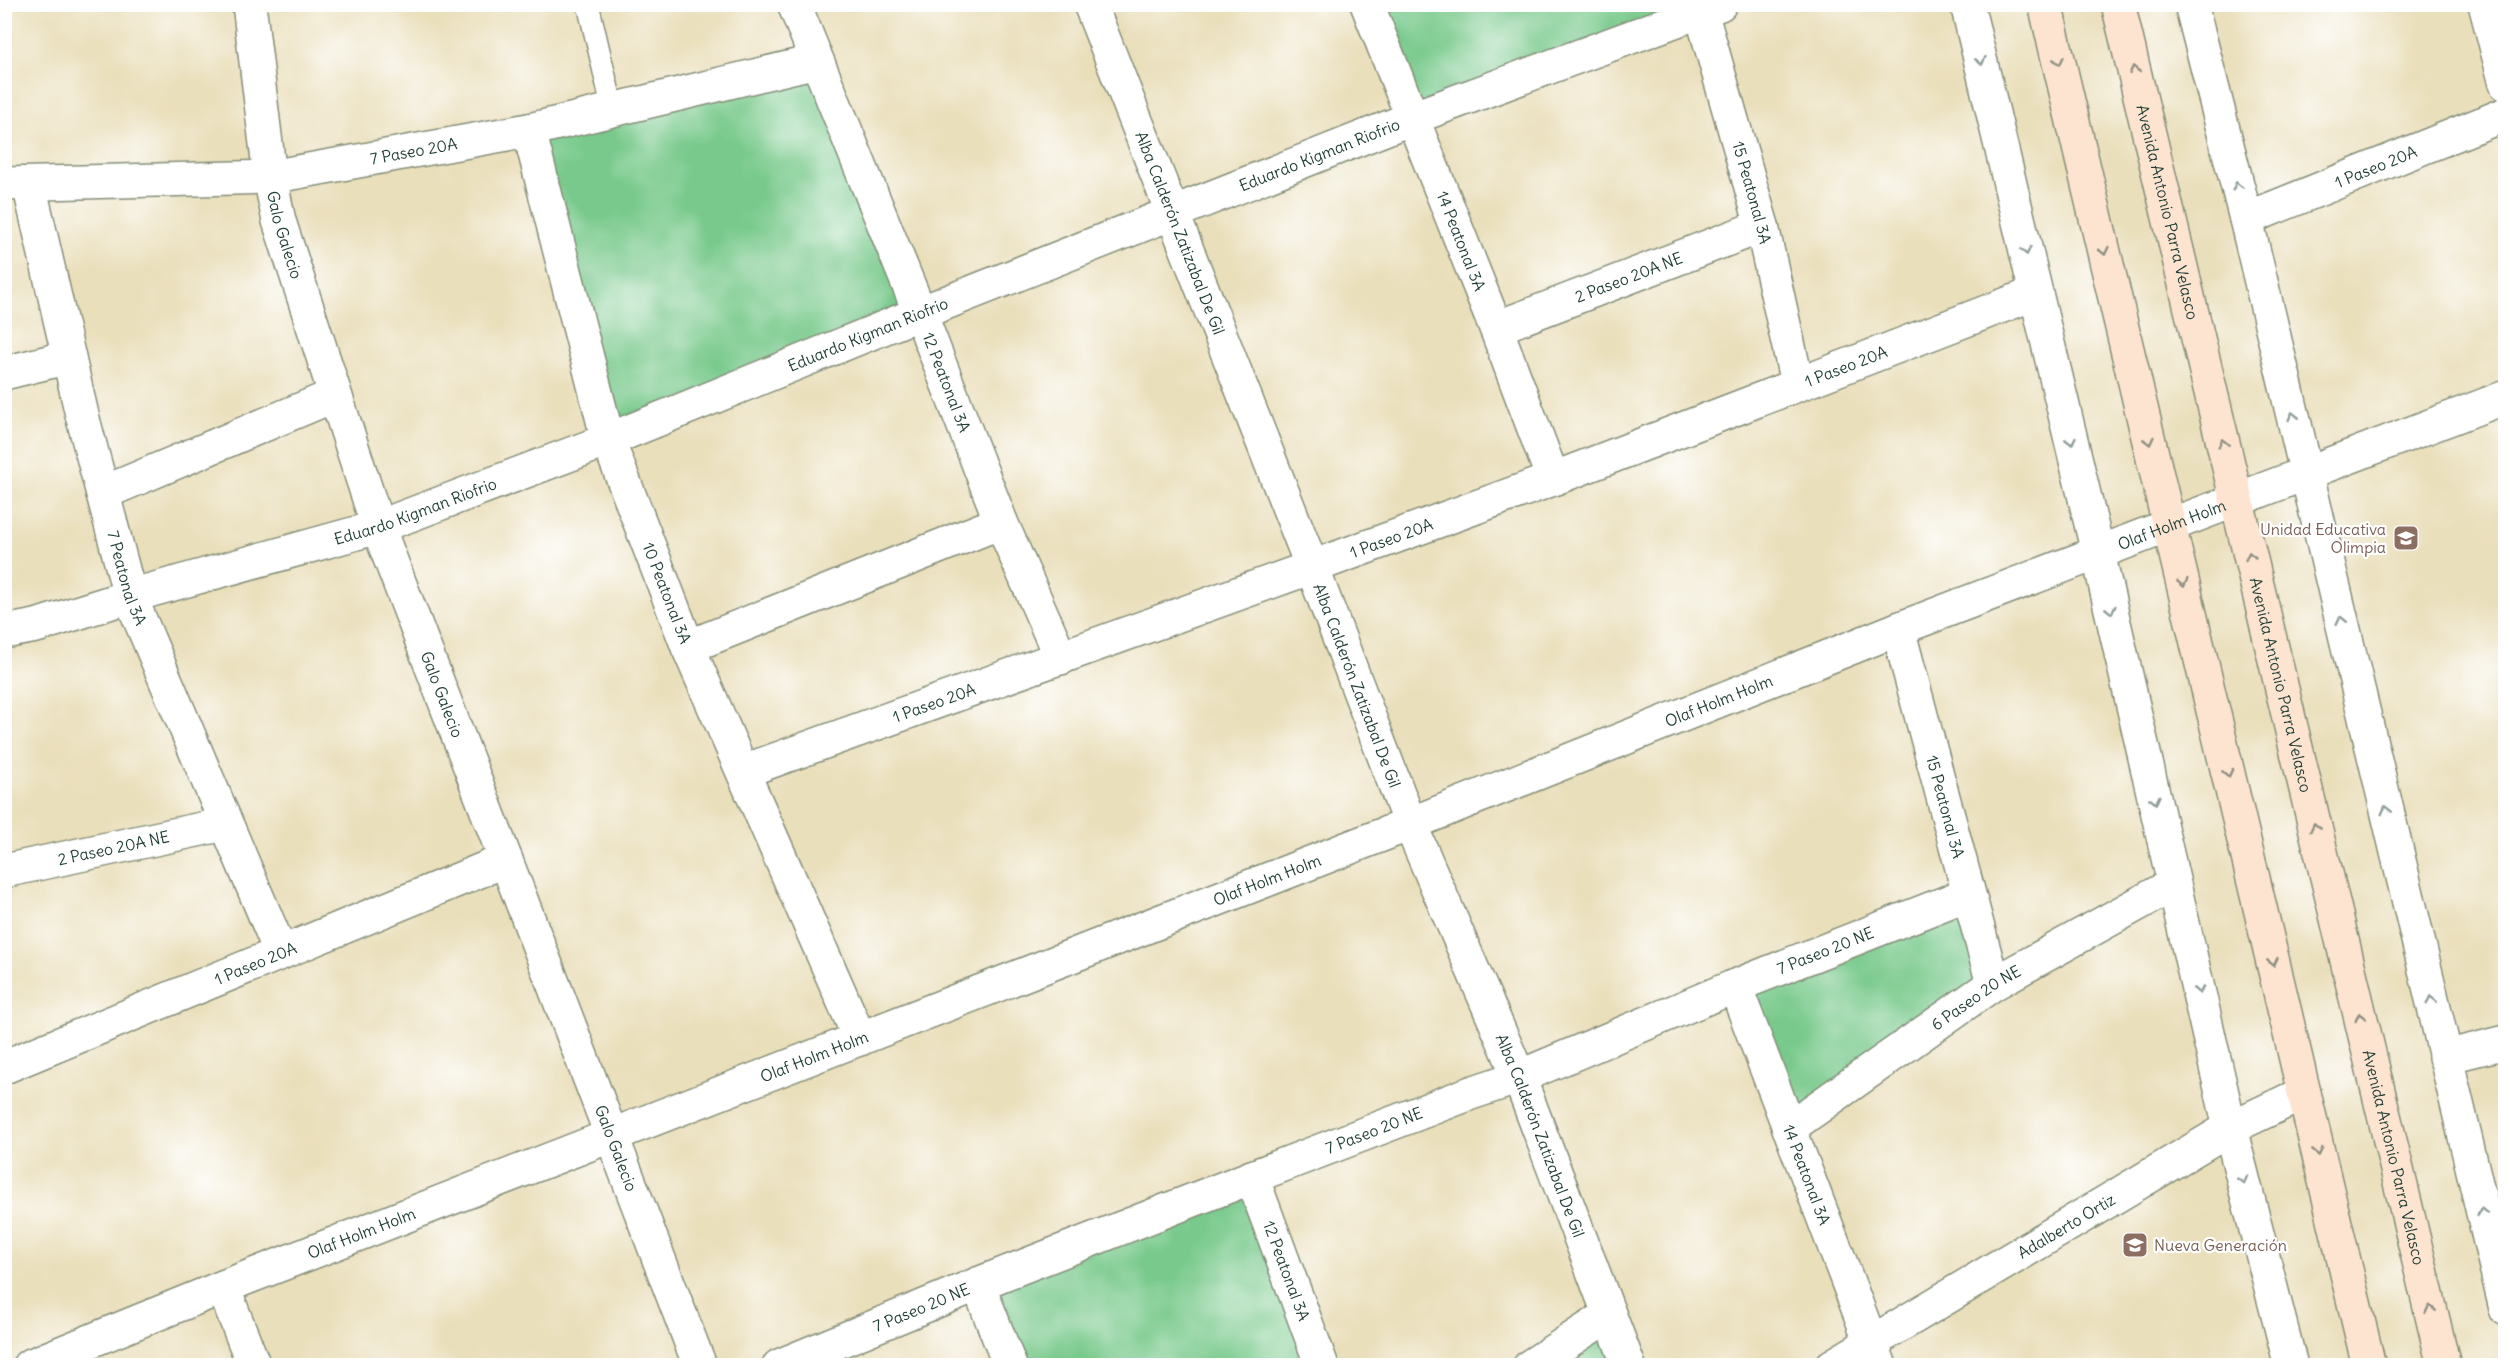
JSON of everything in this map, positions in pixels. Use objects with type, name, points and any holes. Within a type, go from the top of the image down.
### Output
[{"type":"street","name":"Galo Galecio","points":[[249,4],[270,177],[279,221],[378,527],[700,1365]]},
{"type":"street","name":"12 Peatonal 3A","points":[[794,4],[920,313],[1001,522],[1061,658]]},
{"type":"street","name":"Alba Calderón Zatizabal De Gil","points":[[1090,4],[1312,567],[1410,824],[1519,1077],[1629,1365]]},
{"type":"street","name":"14 Peatonal 3A","points":[[1367,4],[1553,478]]},
{"type":"street","points":[[1967,4],[2098,554],[2230,1128],[2291,1365]]},
{"type":"street","points":[[2046,4],[2369,1365]]},
{"type":"street","name":"Avenida Antonio Parra Velasco","points":[[2118,4],[2444,1365]]},
{"type":"street","points":[[2191,4],[2246,219],[2505,1309]]},
{"type":"street","points":[[2485,4],[2505,84]]},
{"type":"street","name":"Eduardo Kigman Riofrio","points":[[4,632],[36,626],[378,527],[608,440],[920,313],[1412,118],[1706,7]]},
{"type":"street","name":"15 Peatonal 3A","points":[[1706,7],[1762,226],[1797,383]]},
{"type":"street","name":"7 Paseo 20A","points":[[17,184],[270,177],[530,130],[817,61]]},
{"type":"street","name":"1 Paseo 20A","points":[[2246,219],[2505,114]]},
{"type":"street","name":"10 Peatonal 3A","points":[[530,130],[608,440],[688,646],[860,1039]]},
{"type":"street","name":"7 Peatonal 3A","points":[[17,184],[69,357],[130,597],[281,953]]},
{"type":"street","name":"2 Paseo 20A NE","points":[[1496,328],[1762,226]]},
{"type":"street","name":"1 Paseo 20A","points":[[744,771],[1553,478],[2036,292]]},
{"type":"street","points":[[4,373],[69,357]]},
{"type":"street","points":[[103,494],[335,395]]},
{"type":"street","name":"Olaf Holm Holm","points":[[29,1365],[223,1287],[1410,824],[1898,629],[2505,397]]},
{"type":"street","points":[[688,646],[1001,522]]},
{"type":"street","name":"15 Peatonal 3A","points":[[1898,629],[1993,984]]},
{"type":"street","name":"2 Paseo 20A NE","points":[[4,871],[225,824]]},
{"type":"street","name":"1 Paseo 20A","points":[[4,1067],[506,860]]},
{"type":"street","name":"6 Paseo 20 NE","points":[[1789,1128],[1993,984],[2175,884]]},
{"type":"street","name":"7 Paseo 20 NE","points":[[779,1365],[1252,1177],[1471,1093],[1519,1077],[1735,986],[1968,894]]},
{"type":"street","name":"14 Peatonal 3A","points":[[1735,986],[1875,1354]]},
{"type":"street","points":[[2445,1057],[2505,1042]]},
{"type":"street","name":"Adalberto Ortiz","points":[[1832,1365],[1875,1354],[2230,1128],[2304,1093]]},
{"type":"street","name":"12 Peatonal 3A","points":[[1252,1177],[1319,1364]]},
{"type":"street","points":[[978,1284],[1010,1365]]},
{"type":"street","points":[[223,1287],[255,1365]]},
{"type":"street","points":[[1530,1365],[1609,1316]]},
{"type":"lane","points":[[588,4],[613,110]]},
{"type":"green space","points":[[1699,4],[1412,118],[1367,5]]},
{"type":"green space","points":[[817,61],[920,313],[608,440],[529,130]]},
{"type":"green space","points":[[1968,894],[1993,984],[1789,1128],[1735,986]]},
{"type":"green space","points":[[1252,1177],[1315,1366],[1010,1365],[978,1284]]},
{"type":"green space","points":[[1609,1315],[1629,1366],[1530,1366]]},
{"type":"place","name":"Unidad Educativa Olimpia","points":[[2406,538]]},
{"type":"place","name":"Nueva Generación","points":[[2135,1245]]}]
